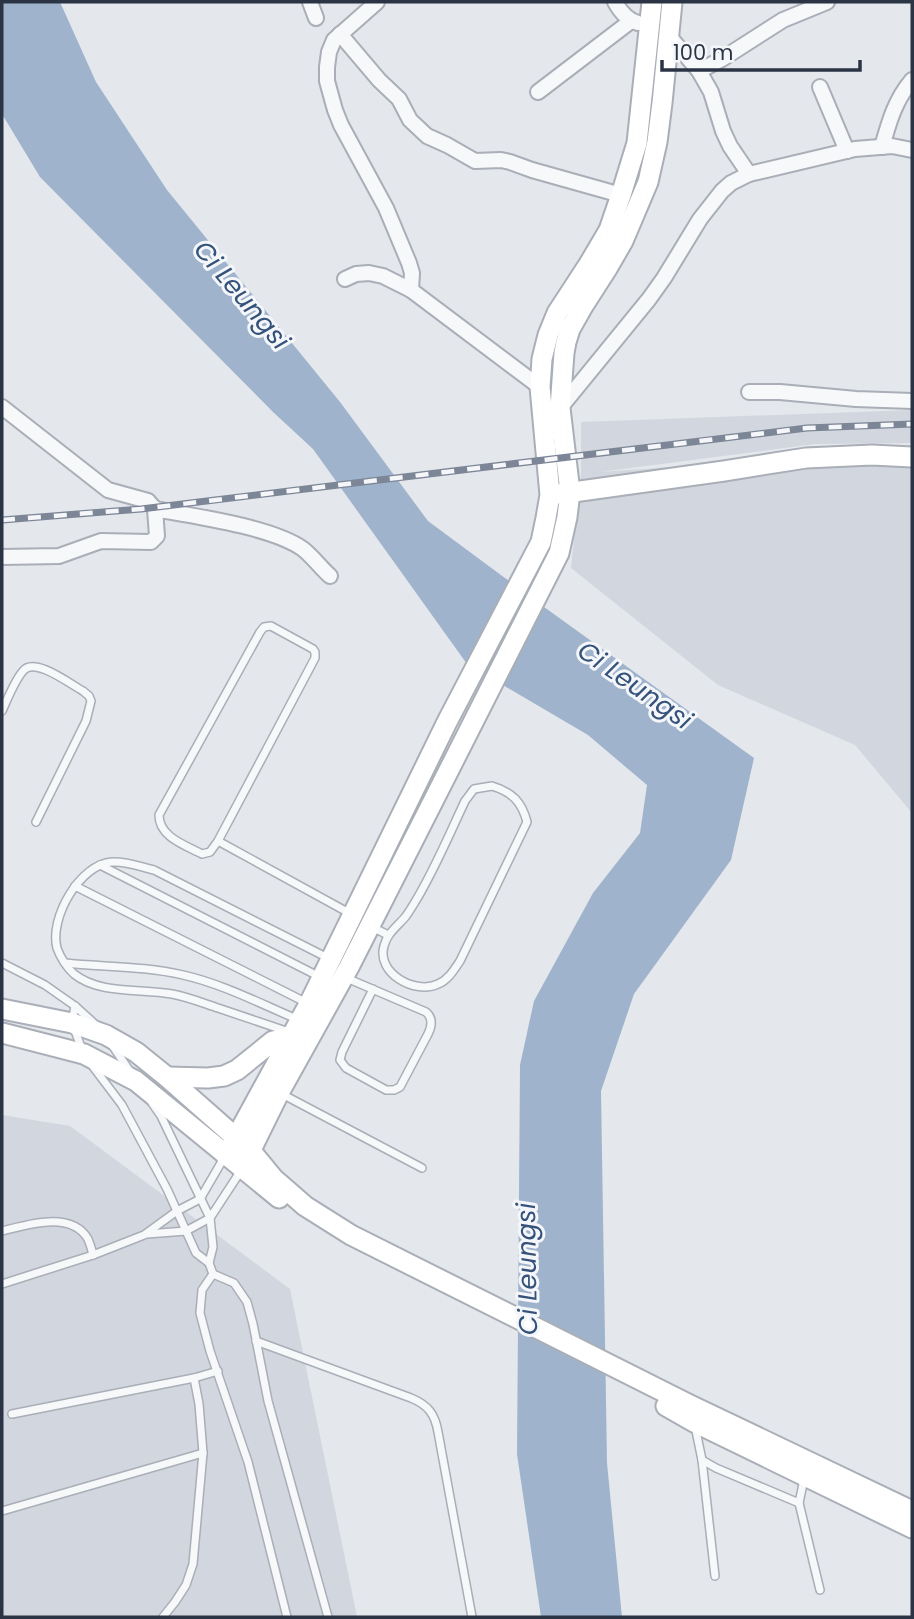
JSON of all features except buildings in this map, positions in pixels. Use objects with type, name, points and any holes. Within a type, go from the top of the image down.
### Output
[{"type":"street","points":[[310,2],[316,18]]},
{"type":"street","points":[[377,2],[361,7],[334,40],[329,52],[327,81],[335,110],[351,145],[386,208],[403,247],[412,274],[411,290]]},
{"type":"street","points":[[614,2],[619,9],[640,23]]},
{"type":"street","points":[[538,92],[640,23],[652,2]]},
{"type":"street","points":[[247,1160],[341,968],[370,926],[559,553],[570,492],[561,408],[564,353],[570,329],[622,242],[648,182],[657,142],[672,2]]},
{"type":"street","points":[[699,71],[783,20],[827,2]]},
{"type":"street","points":[[341,968],[352,915],[447,722],[541,542],[550,495],[540,387],[542,359],[557,313],[609,230],[637,143],[640,23]]},
{"type":"street","points":[[340,34],[398,99],[410,120],[427,136],[475,161],[510,162],[621,195]]},
{"type":"street","points":[[669,36],[699,71],[711,92],[730,146],[748,174]]},
{"type":"street","points":[[883,147],[892,110],[912,79]]},
{"type":"street","points":[[820,87],[847,151]]},
{"type":"street","points":[[561,408],[657,288],[700,219],[731,183],[748,174],[847,151],[892,146],[912,150]]},
{"type":"street","points":[[345,279],[356,274],[369,273],[396,281],[540,387]]},
{"type":"street","points":[[749,392],[912,401]]},
{"type":"street","points":[[2,407],[107,490],[148,501],[155,509],[157,536],[151,542],[101,541],[60,556],[2,557]]},
{"type":"street","points":[[550,495],[806,458],[872,455],[912,457]]},
{"type":"street","points":[[155,509],[256,530],[285,540],[302,549],[330,576]]},
{"type":"street","points":[[230,1147],[322,978],[341,968]]},
{"type":"street","points":[[2,1009],[74,1014],[136,1052],[167,1077],[230,1147]]},
{"type":"street","points":[[167,1077],[225,1076],[298,1024]]},
{"type":"street","points":[[2,1033],[84,1054],[136,1081],[247,1160],[299,1214],[346,1242],[388,1265],[492,1309],[807,1468],[912,1528]]},
{"type":"street","points":[[628,1379],[694,1422],[912,1511]]},
{"type":"lane","points":[[271,626],[313,649],[315,658],[218,841],[210,852],[202,854],[165,832],[159,822],[159,815],[260,632],[264,627],[271,626]]},
{"type":"lane","points":[[2,711],[23,670],[31,666],[42,667],[83,691],[91,701],[86,721],[36,822]]},
{"type":"lane","points":[[492,786],[504,790],[519,802],[527,822],[452,974],[439,984],[427,987],[409,985],[393,974],[383,962],[383,948],[388,935],[406,916],[416,900],[465,801],[474,789],[492,786]]},
{"type":"lane","points":[[218,841],[388,935]]},
{"type":"lane","points":[[298,1024],[171,994],[94,985],[74,974],[64,963],[57,947],[56,936],[69,894],[88,871],[99,865],[130,863],[154,870],[341,968],[373,989],[426,1012],[431,1018],[431,1027],[400,1087],[394,1090],[386,1090],[346,1068],[341,1059],[373,989]]},
{"type":"lane","points":[[99,865],[322,978]]},
{"type":"lane","points":[[75,886],[298,1024]]},
{"type":"lane","points":[[2,963],[45,985],[74,1014],[84,1054],[121,1105],[167,1188],[196,1253],[209,1263],[213,1273],[233,1283],[243,1296],[253,1324],[268,1401],[328,1617]]},
{"type":"lane","points":[[64,963],[179,974],[214,985],[298,1024]]},
{"type":"lane","points":[[106,1035],[161,1116],[210,1218],[213,1247],[209,1263]]},
{"type":"lane","points":[[279,1093],[422,1168]]},
{"type":"lane","points":[[2,1284],[93,1255],[144,1235],[177,1211],[200,1199],[230,1147]]},
{"type":"lane","points":[[144,1235],[186,1231],[210,1218],[247,1160]]},
{"type":"lane","points":[[2,1231],[52,1221],[67,1224],[84,1234],[93,1255]]},
{"type":"lane","points":[[213,1273],[202,1290],[200,1313],[210,1351],[248,1462],[285,1617]]},
{"type":"lane","points":[[256,1341],[411,1398],[430,1409],[438,1432],[472,1617]]},
{"type":"lane","points":[[12,1414],[218,1371]]},
{"type":"lane","points":[[163,1617],[186,1585],[193,1564],[203,1453],[200,1404],[194,1378]]},
{"type":"lane","points":[[694,1422],[702,1460],[715,1576]]},
{"type":"lane","points":[[2,1511],[203,1453]]},
{"type":"lane","points":[[702,1460],[799,1503]]},
{"type":"lane","points":[[807,1468],[799,1503],[820,1590]]},
{"type":"shaded area","points":[[912,410],[912,443],[815,444],[600,472],[912,450],[912,813],[855,745],[718,685],[571,568],[581,474],[581,422]]},
{"type":"shaded area","points":[[2,1115],[70,1126],[290,1289],[357,1617],[2,1617]]},
{"type":"water","name":"Ci Leungsi","points":[[2,2],[60,2],[96,82],[167,190],[340,402],[428,521],[754,758],[731,860],[634,994],[601,1091],[607,1463],[622,1617],[541,1617],[517,1454],[520,1065],[534,1001],[593,893],[640,833],[647,785],[588,735],[467,664],[313,449],[40,177],[2,114]]},
{"type":"railway","points":[[2,520],[141,509],[807,428],[912,424]]}]
